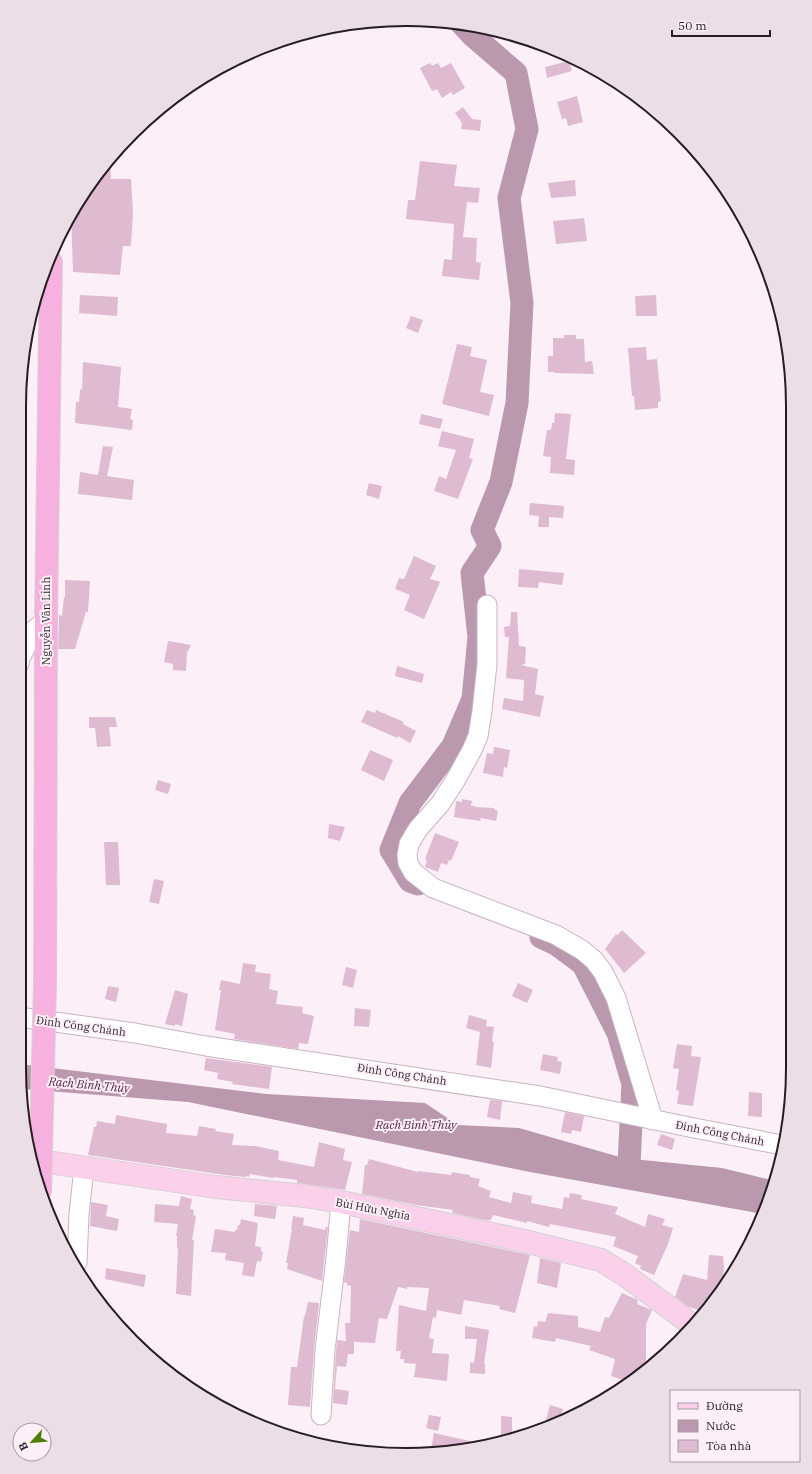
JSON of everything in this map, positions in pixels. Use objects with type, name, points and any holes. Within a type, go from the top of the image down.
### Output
[{"type":"highway","name":"Nguyễn Văn Linh","points":[[41,1172],[46,981],[46,620],[50,274]]},
{"type":"main road","name":"Bùi Hữu Nghĩa","points":[[38,1161],[216,1187],[305,1196],[341,1202],[486,1232],[601,1260],[625,1275],[689,1322]]},
{"type":"street","points":[[487,605],[487,664],[478,736],[455,781],[440,804],[418,829],[409,844],[407,855],[408,863],[413,872],[433,888],[556,935],[582,950],[594,960],[603,972],[616,998],[650,1119]]},
{"type":"street","points":[[26,646],[33,631],[46,620]]},
{"type":"street","name":"Đinh Công Chánh","points":[[26,1018],[134,1033],[206,1046],[540,1096],[778,1144]]},
{"type":"street","points":[[78,1260],[79,1214],[84,1168]]},
{"type":"street","points":[[321,1415],[325,1350],[341,1202]]},
{"type":"water","name":"Rạch Bình Thủy","points":[[26,1065],[266,1094],[425,1103],[458,1125],[519,1128],[623,1158],[722,1168],[769,1180],[757,1213],[530,1172],[188,1102],[27,1089]]},
{"type":"building","points":[[566,62],[570,63],[572,71],[547,78],[545,67]]},
{"type":"building","points":[[430,63],[432,66],[438,63],[441,68],[451,63],[465,88],[453,95],[451,92],[442,98],[437,89],[432,91],[420,68]]},
{"type":"building","points":[[577,96],[583,122],[568,126],[566,118],[562,119],[557,102]]},
{"type":"building","points":[[463,107],[472,119],[481,120],[480,131],[461,129],[462,123],[455,113]]},
{"type":"building","points":[[420,161],[457,165],[454,186],[480,188],[478,203],[467,202],[463,237],[477,238],[476,262],[481,263],[479,280],[442,276],[444,259],[452,260],[454,224],[406,219],[408,200],[415,200]]},
{"type":"building","points":[[110,168],[111,179],[131,179],[133,213],[131,246],[123,246],[120,275],[73,272],[71,226],[90,195]]},
{"type":"building","points":[[575,180],[576,196],[551,198],[548,183]]},
{"type":"building","points":[[584,218],[587,241],[556,244],[553,221]]},
{"type":"building","points":[[80,295],[118,297],[117,316],[79,313]]},
{"type":"building","points":[[656,295],[657,316],[636,316],[635,296]]},
{"type":"building","points":[[411,316],[423,320],[418,333],[406,328]]},
{"type":"building","points":[[564,335],[576,335],[576,339],[584,339],[585,362],[592,361],[594,374],[548,372],[548,356],[553,356],[553,338],[564,338]]},
{"type":"building","points":[[457,344],[472,347],[470,356],[487,360],[480,392],[494,395],[489,416],[442,404]]},
{"type":"building","points":[[646,347],[647,360],[657,359],[661,401],[658,402],[658,408],[635,410],[634,396],[632,396],[628,348]]},
{"type":"building","points":[[83,362],[121,367],[118,407],[132,409],[130,419],[133,420],[132,430],[75,423],[76,402],[79,402],[80,389],[82,390]]},
{"type":"building","points":[[555,413],[571,414],[566,459],[575,460],[574,475],[550,473],[551,457],[543,456],[547,430],[551,430],[552,423],[554,423]]},
{"type":"building","points":[[421,414],[443,419],[440,429],[419,424]]},
{"type":"building","points":[[442,431],[474,439],[469,458],[473,459],[458,499],[434,491],[439,476],[446,479],[456,450],[438,446]]},
{"type":"building","points":[[103,446],[113,447],[107,476],[134,480],[132,500],[78,494],[80,472],[98,475]]},
{"type":"building","points":[[369,483],[382,486],[379,499],[366,495]]},
{"type":"building","points":[[530,503],[564,506],[563,518],[549,517],[549,527],[538,527],[539,516],[529,515]]},
{"type":"building","points":[[414,556],[436,566],[430,579],[440,582],[424,619],[404,610],[410,595],[395,589],[399,578],[404,579]]},
{"type":"building","points":[[519,569],[564,573],[562,585],[539,582],[538,588],[518,587]]},
{"type":"building","points":[[65,580],[90,581],[88,612],[86,612],[75,649],[58,649],[59,615],[62,616],[65,597]]},
{"type":"building","points":[[511,612],[517,612],[519,646],[526,647],[525,664],[521,665],[538,669],[535,694],[544,696],[540,717],[502,709],[504,698],[523,701],[524,680],[506,678],[509,637],[505,637],[504,627],[510,626]]},
{"type":"building","points":[[168,641],[191,645],[187,653],[186,671],[173,670],[173,664],[164,662]]},
{"type":"building","points":[[397,666],[424,674],[422,683],[395,676]]},
{"type":"building","points":[[367,710],[375,713],[376,710],[404,722],[403,724],[416,731],[410,743],[398,736],[397,738],[361,722]]},
{"type":"building","points":[[89,717],[115,717],[117,727],[109,727],[111,746],[97,747],[95,728],[89,728]]},
{"type":"building","points":[[494,747],[510,750],[507,768],[504,767],[503,777],[483,773],[487,753],[493,754]]},
{"type":"building","points":[[370,750],[393,760],[384,781],[361,770]]},
{"type":"building","points":[[158,780],[171,784],[168,794],[155,790]]},
{"type":"building","points":[[462,799],[472,801],[471,806],[494,808],[498,811],[496,821],[481,818],[480,821],[454,817],[456,801],[462,802]]},
{"type":"building","points":[[329,824],[345,827],[340,841],[328,838]]},
{"type":"building","points":[[435,833],[459,842],[451,861],[449,860],[447,865],[441,863],[438,872],[425,867],[427,860],[425,859]]},
{"type":"building","points":[[104,842],[118,842],[120,885],[106,885]]},
{"type":"building","points":[[154,879],[164,881],[159,904],[149,902]]},
{"type":"building","points":[[622,930],[646,953],[624,973],[605,949],[616,934],[618,935]]},
{"type":"building","points":[[243,963],[256,965],[255,972],[271,974],[269,989],[278,991],[276,1004],[303,1007],[302,1013],[314,1016],[308,1044],[299,1043],[298,1049],[234,1039],[235,1034],[215,1030],[221,980],[240,984]]},
{"type":"building","points":[[346,967],[357,970],[353,988],[342,985]]},
{"type":"building","points":[[518,983],[533,990],[527,1003],[512,996]]},
{"type":"building","points":[[108,986],[119,988],[116,1002],[105,999]]},
{"type":"building","points":[[175,990],[188,994],[182,1026],[165,1024]]},
{"type":"building","points":[[355,1008],[371,1010],[369,1027],[354,1026]]},
{"type":"building","points":[[469,1015],[487,1020],[486,1026],[494,1027],[491,1068],[476,1065],[480,1032],[466,1028]]},
{"type":"building","points":[[677,1044],[692,1046],[691,1056],[701,1057],[693,1106],[677,1104],[679,1091],[676,1090],[679,1069],[673,1068]]},
{"type":"building","points":[[543,1054],[558,1057],[557,1061],[562,1062],[560,1074],[540,1070]]},
{"type":"building","points":[[206,1058],[272,1067],[269,1089],[232,1084],[233,1082],[217,1079],[218,1073],[204,1070]]},
{"type":"building","points":[[749,1092],[762,1093],[762,1117],[748,1116]]},
{"type":"building","points":[[490,1100],[502,1101],[500,1120],[487,1117]]},
{"type":"building","points":[[565,1112],[584,1116],[581,1132],[572,1130],[571,1134],[561,1132]]},
{"type":"building","points":[[116,1115],[167,1124],[166,1133],[197,1136],[199,1126],[216,1129],[215,1131],[234,1134],[232,1145],[255,1146],[279,1151],[278,1160],[314,1167],[319,1142],[345,1149],[343,1160],[352,1162],[345,1190],[297,1183],[297,1180],[250,1174],[249,1177],[225,1175],[88,1155],[94,1127],[96,1127],[97,1121],[115,1124]]},
{"type":"building","points":[[661,1134],[675,1139],[672,1150],[657,1145]]},
{"type":"building","points":[[369,1159],[418,1172],[451,1175],[452,1172],[470,1175],[470,1177],[480,1179],[478,1186],[491,1191],[489,1197],[511,1203],[513,1192],[532,1196],[531,1203],[562,1209],[564,1197],[569,1198],[570,1193],[582,1195],[581,1199],[618,1207],[615,1214],[645,1227],[648,1214],[665,1219],[662,1225],[673,1228],[668,1244],[654,1275],[640,1269],[641,1266],[635,1263],[638,1256],[613,1246],[616,1237],[550,1224],[549,1227],[527,1221],[527,1223],[493,1215],[491,1220],[485,1220],[452,1213],[453,1210],[416,1205],[362,1194],[365,1165],[367,1165]]},
{"type":"building","points":[[181,1196],[192,1199],[190,1209],[194,1210],[193,1215],[196,1216],[192,1240],[194,1240],[191,1296],[176,1294],[178,1248],[176,1236],[178,1224],[154,1222],[155,1204],[179,1206]]},
{"type":"building","points":[[91,1202],[108,1205],[106,1216],[119,1219],[117,1231],[90,1226]]},
{"type":"building","points":[[255,1204],[277,1206],[275,1219],[254,1216]]},
{"type":"building","points":[[293,1216],[304,1218],[303,1225],[325,1230],[326,1227],[328,1227],[322,1281],[287,1269],[288,1263],[286,1263]]},
{"type":"building","points":[[241,1219],[258,1223],[255,1246],[261,1247],[261,1251],[263,1252],[261,1262],[257,1261],[254,1277],[242,1275],[244,1263],[225,1260],[226,1253],[211,1252],[215,1229],[235,1232],[238,1225],[240,1225]]},
{"type":"building","points":[[360,1219],[530,1255],[515,1313],[499,1309],[500,1306],[464,1300],[461,1315],[437,1310],[436,1318],[433,1317],[429,1338],[434,1339],[432,1353],[449,1354],[447,1381],[414,1377],[416,1364],[404,1363],[404,1359],[400,1359],[401,1351],[396,1351],[399,1305],[426,1311],[429,1288],[407,1287],[407,1289],[398,1287],[387,1319],[379,1318],[375,1343],[354,1342],[354,1354],[348,1354],[346,1367],[337,1366],[335,1389],[349,1391],[347,1405],[333,1403],[336,1351],[337,1340],[346,1341],[345,1323],[350,1323],[351,1286],[344,1282],[350,1230],[359,1232]]},
{"type":"building","points":[[709,1255],[723,1256],[723,1277],[699,1310],[689,1307],[675,1297],[683,1274],[707,1280]]},
{"type":"building","points":[[540,1258],[561,1263],[557,1288],[537,1283]]},
{"type":"building","points":[[106,1268],[146,1275],[144,1287],[105,1279]]},
{"type":"building","points":[[622,1293],[638,1300],[637,1304],[652,1310],[646,1324],[646,1362],[623,1380],[611,1376],[615,1359],[589,1350],[591,1346],[556,1338],[555,1342],[532,1338],[534,1326],[537,1327],[538,1321],[545,1322],[548,1313],[578,1316],[578,1327],[600,1332],[605,1317],[609,1318]]},
{"type":"building","points":[[308,1302],[319,1303],[310,1407],[288,1405],[291,1367],[297,1367],[304,1316]]},
{"type":"building","points":[[465,1326],[489,1330],[484,1364],[485,1374],[470,1373],[470,1362],[474,1363],[477,1339],[465,1339]]},
{"type":"building","points":[[550,1405],[563,1409],[561,1414],[546,1420]]},
{"type":"building","points":[[429,1415],[441,1417],[438,1431],[426,1428]]},
{"type":"building","points":[[501,1416],[512,1417],[512,1433],[501,1436]]},
{"type":"building","points":[[434,1433],[474,1442],[456,1445],[431,1447]]},
{"type":"waterway","points":[[418,884],[410,881],[391,850],[410,803],[453,746],[473,699],[479,637],[472,573],[490,546],[482,530],[501,482],[517,403],[522,303],[509,198],[527,129],[516,73],[468,31]]},
{"type":"waterway","points":[[541,937],[556,944],[583,964],[618,1033],[633,1084],[629,1164]]}]
